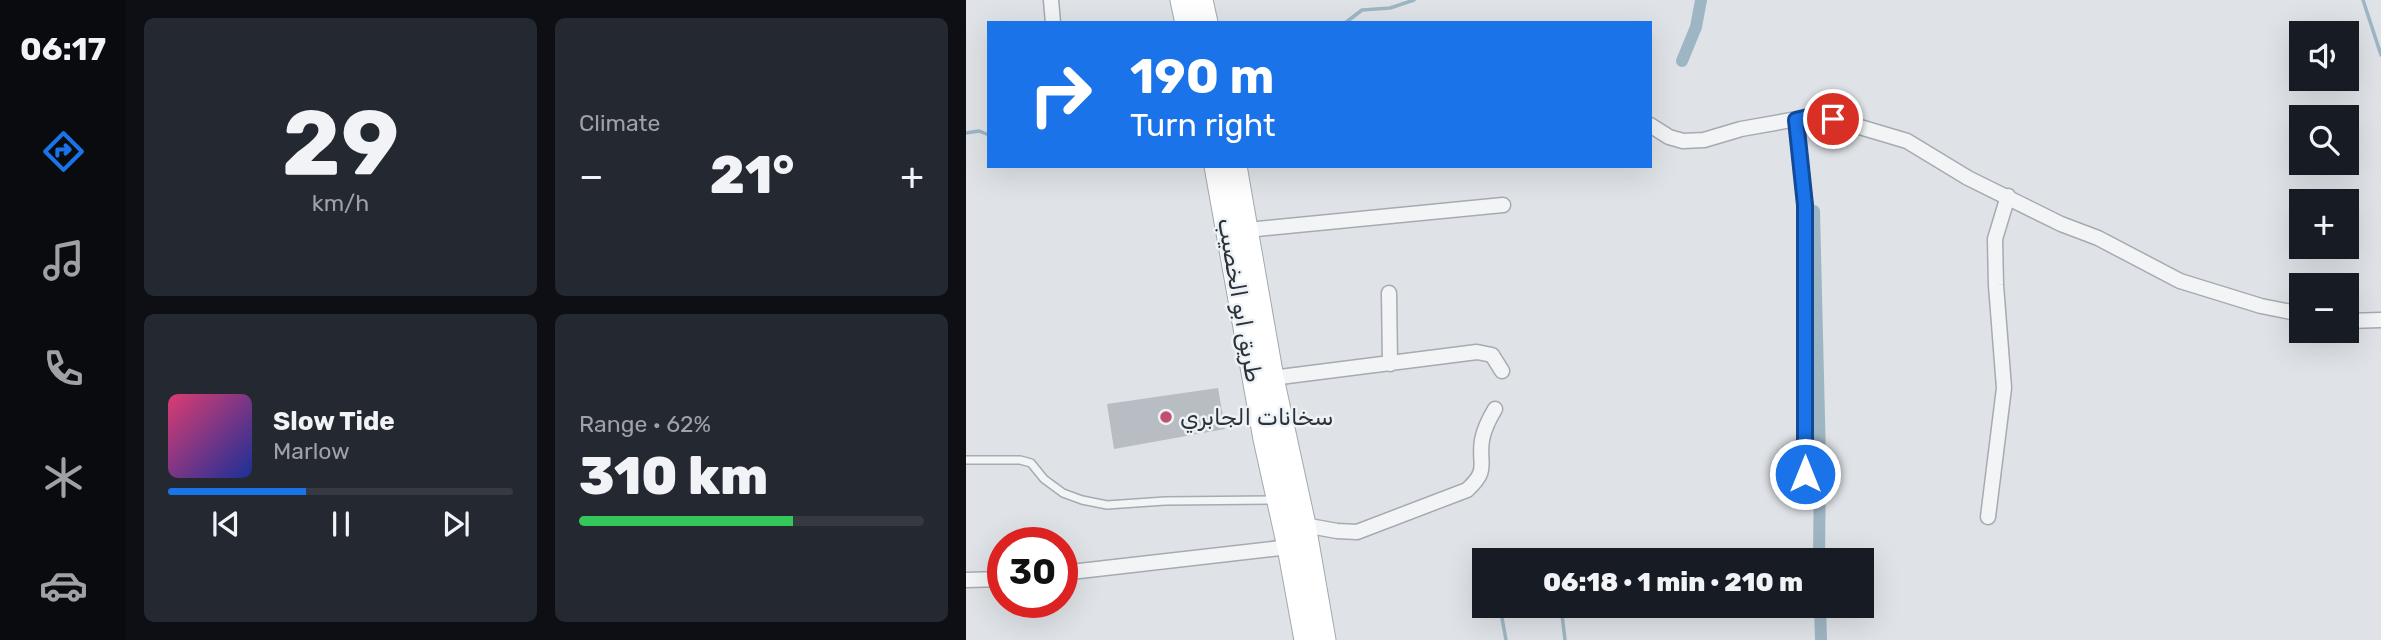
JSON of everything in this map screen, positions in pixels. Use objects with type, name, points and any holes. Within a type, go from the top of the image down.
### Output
[{"type":"main road","points":[[1182,0],[1186,21]]},
{"type":"main road","points":[[1201,0],[1206,21]]},
{"type":"main road","name":"طريق ابو الخصيب","points":[[1216,168],[1260,412],[1306,640]]},
{"type":"main road","name":"طريق ابو الخصيب","points":[[1236,168],[1272,378],[1304,525],[1324,640]]},
{"type":"street","points":[[1051,0],[1053,21]]},
{"type":"street","points":[[1652,126],[1669,137],[1683,141],[1704,140],[1741,129],[1808,117],[1833,119],[1907,141],[1968,178],[2061,224],[2098,237],[2180,281],[2261,306],[2289,312]]},
{"type":"street","points":[[1796,120],[1805,205],[1805,474]]},
{"type":"street","points":[[1989,517],[2004,388],[1995,239],[2008,196]]},
{"type":"street","points":[[1247,230],[1503,205]]},
{"type":"street","points":[[1389,293],[1390,364]]},
{"type":"street","points":[[2359,321],[2381,320]]},
{"type":"street","points":[[1272,378],[1477,352],[1492,355],[1502,372]]},
{"type":"street","points":[[1304,525],[1357,532],[1467,491],[1479,480],[1483,464],[1482,443],[1495,409]]},
{"type":"street","points":[[1078,571],[1289,547]]},
{"type":"street","points":[[966,580],[987,579]]},
{"type":"lane","points":[[966,460],[1020,460],[1031,463],[1044,479],[1063,493],[1107,505],[1165,501],[1279,500]]},
{"type":"building","name":"سخانات الجابري","points":[[1218,388],[1225,429],[1114,449],[1107,404]]},
{"type":"waterway","points":[[1348,21],[1362,10],[1390,8],[1414,0]]},
{"type":"waterway","points":[[1682,61],[1696,27],[1701,0]]},
{"type":"waterway","points":[[2363,0],[2381,55]]},
{"type":"waterway","points":[[966,133],[979,131],[987,134]]},
{"type":"waterway","points":[[1814,211],[1820,459],[1819,548]]},
{"type":"waterway","points":[[1502,618],[1506,640]]},
{"type":"waterway","points":[[1562,618],[1565,640]]},
{"type":"waterway","points":[[1820,618],[1821,640]]},
{"type":"place","name":"سخانات الجابري","points":[[1166,417]]},
{"type":"route","points":[[1805,474],[1805,205],[1796,120],[1808,117],[1833,119]]}]
